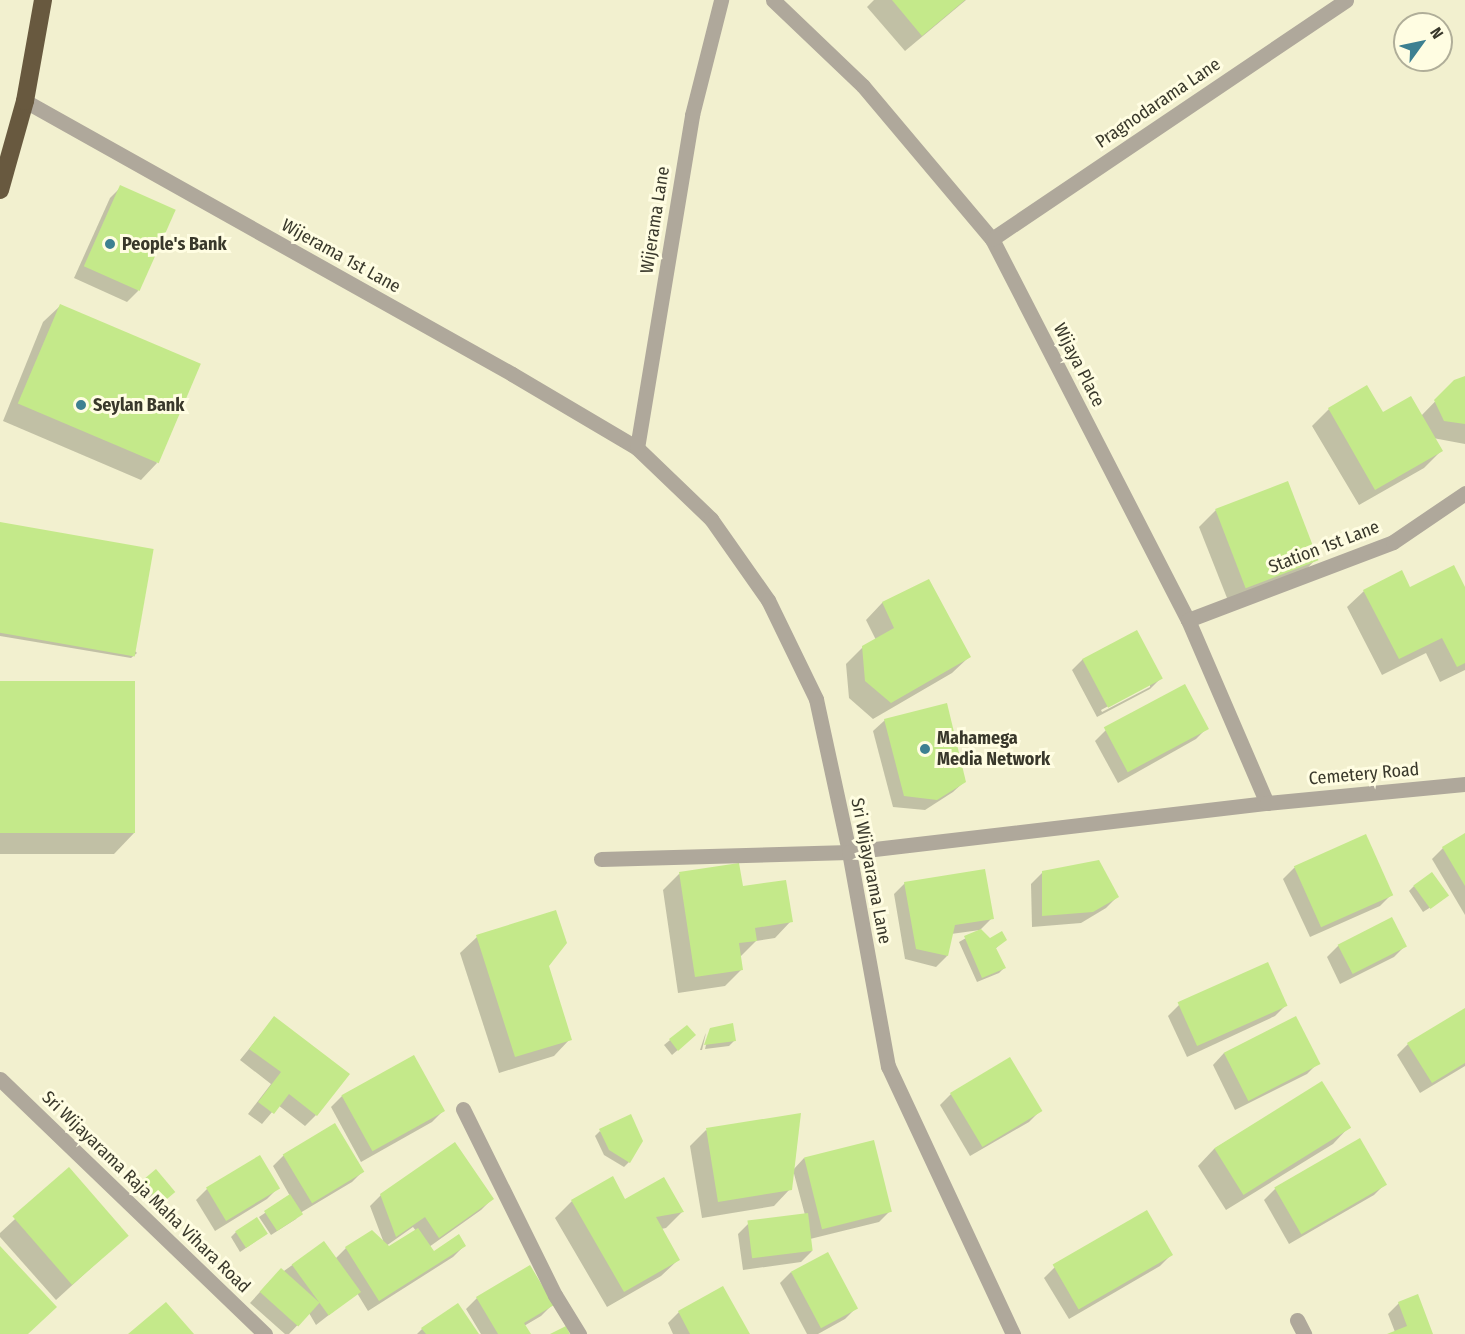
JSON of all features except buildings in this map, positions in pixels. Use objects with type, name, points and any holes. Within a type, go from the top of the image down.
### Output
[{"type":"highway","points":[[0,190],[25,101],[43,0]]},
{"type":"street","name":"Wijerama Lane","points":[[637,448],[692,116],[721,0]]},
{"type":"street","name":"Wijaya Place","points":[[773,0],[863,86],[992,239],[1188,620],[1267,803]]},
{"type":"street","name":"Pragnodarama Lane","points":[[992,239],[1346,0]]},
{"type":"street","name":"Wijerama 1st Lane","points":[[25,101],[512,374],[637,448]]},
{"type":"street","name":"Sri Wijayarama Lane","points":[[637,448],[711,519],[768,600],[816,699],[849,852],[888,1066],[1013,1334]]},
{"type":"street","name":"Station 1st Lane","points":[[1188,620],[1393,542],[1465,493]]},
{"type":"street","name":"Cemetery Road","points":[[601,859],[849,852],[1267,803],[1465,784]]},
{"type":"street","name":"Sri Wijayarama Raja Maha Vihara Road","points":[[0,1079],[265,1334]]},
{"type":"street","points":[[462,1109],[555,1295],[579,1334]]},
{"type":"place","name":"People's Bank","points":[[110,244]]},
{"type":"place","name":"Seylan Bank","points":[[81,405]]},
{"type":"place","name":"Mahamega Media Network","points":[[925,749]]}]
